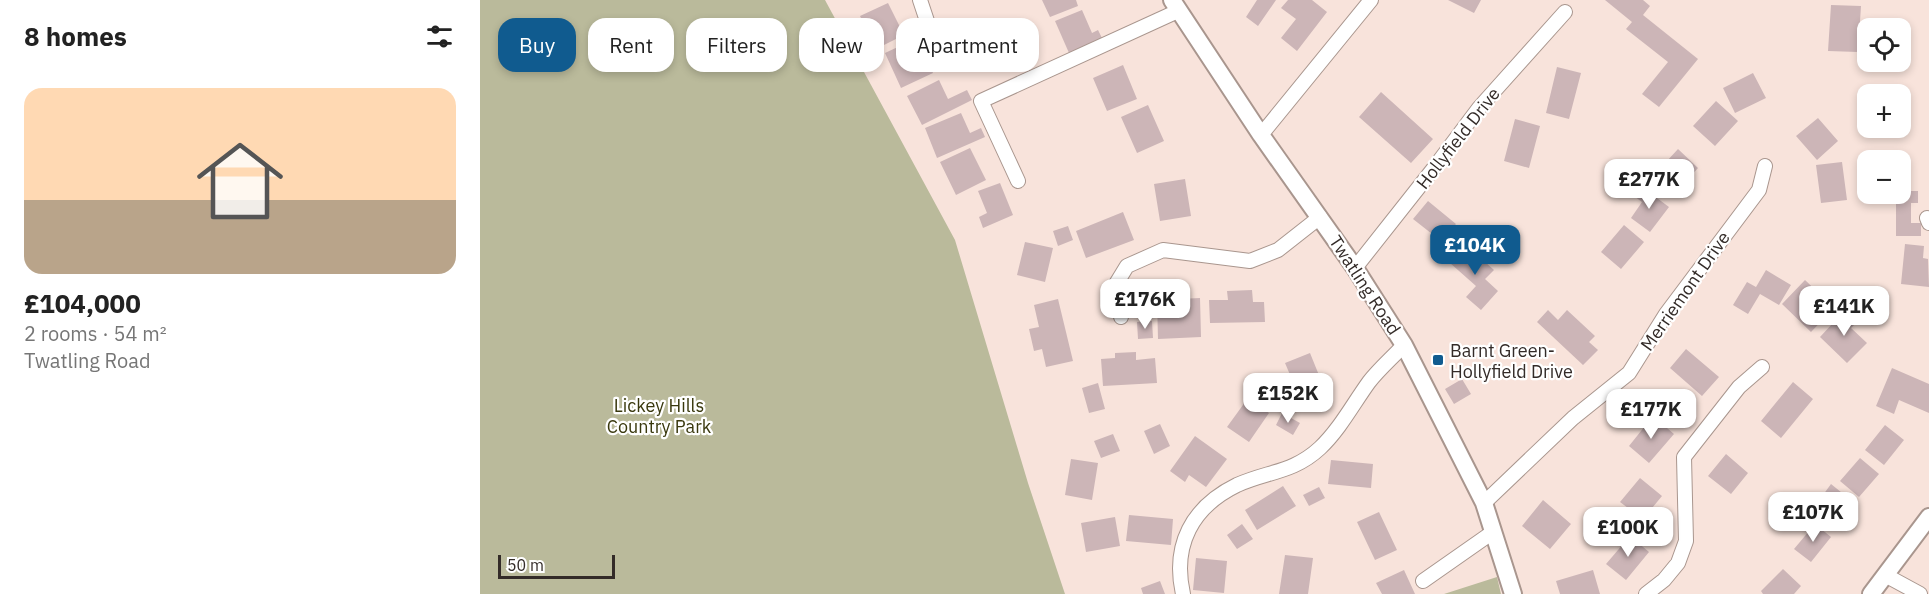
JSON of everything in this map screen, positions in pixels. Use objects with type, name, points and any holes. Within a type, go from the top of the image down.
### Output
[{"type":"street","points":[[920,0],[926,18]]},
{"type":"street","points":[[1261,135],[1371,0]]},
{"type":"street","points":[[1018,181],[981,101],[1175,5]]},
{"type":"street","name":"Twatling Road","points":[[1175,5],[1261,135],[1355,268],[1404,345],[1484,503],[1513,594]]},
{"type":"street","name":"Hollyfield Drive","points":[[1355,268],[1479,108],[1565,12]]},
{"type":"street","name":"Merriemont Drive","points":[[1484,503],[1573,418],[1629,373],[1666,314],[1759,190],[1764,166]]},
{"type":"street","points":[[1120,317],[1116,284],[1127,266],[1163,250],[1250,261],[1278,249],[1320,218]]},
{"type":"street","points":[[1183,594],[1179,576],[1182,545],[1193,519],[1217,498],[1237,485],[1301,463],[1321,447],[1341,425],[1370,380],[1404,345]]},
{"type":"street","points":[[1646,594],[1664,580],[1678,563],[1686,541],[1684,458],[1738,387],[1762,367]]},
{"type":"street","points":[[1871,594],[1929,518]]},
{"type":"street","points":[[1423,581],[1493,532]]},
{"type":"street","points":[[1885,575],[1920,594]]},
{"type":"green space","name":"Lickey Hills Country Park","points":[[480,0],[825,0],[835,18],[799,18],[799,72],[864,72],[955,240],[1028,483],[1065,594],[480,594]]},
{"type":"green space","points":[[1497,577],[1501,594],[1444,594]]},
{"type":"building","points":[[1042,0],[1076,0],[1078,6],[1050,17]]},
{"type":"building","points":[[1257,0],[1276,0],[1258,26],[1246,17]]},
{"type":"building","points":[[1288,0],[1312,0],[1327,12],[1297,51],[1281,38],[1296,19],[1281,8]]},
{"type":"building","points":[[1448,0],[1481,0],[1474,13]]},
{"type":"building","points":[[1605,0],[1643,0],[1650,6],[1643,15],[1698,59],[1659,107],[1642,94],[1668,62],[1626,29],[1632,22]]},
{"type":"building","points":[[888,3],[896,19],[896,39],[884,45],[884,18],[861,18],[860,16]]},
{"type":"building","points":[[1831,5],[1861,6],[1860,18],[1857,18],[1857,52],[1828,51]]},
{"type":"building","points":[[1082,10],[1092,33],[1098,30],[1103,40],[1069,53],[1055,21]]},
{"type":"building","points":[[896,48],[896,72],[933,73],[901,88],[885,53]]},
{"type":"building","points":[[1123,65],[1137,99],[1107,111],[1093,78]]},
{"type":"building","points":[[1557,67],[1581,73],[1569,119],[1546,113]]},
{"type":"building","points":[[1753,73],[1766,98],[1735,113],[1723,88]]},
{"type":"building","points":[[939,80],[948,99],[967,90],[972,100],[922,125],[907,96]]},
{"type":"building","points":[[1381,92],[1433,139],[1411,163],[1359,117]]},
{"type":"building","points":[[1716,101],[1738,121],[1715,146],[1693,126]]},
{"type":"building","points":[[1148,105],[1164,141],[1137,153],[1121,117]]},
{"type":"building","points":[[961,113],[970,133],[981,128],[985,137],[937,158],[925,128]]},
{"type":"building","points":[[1818,118],[1838,141],[1817,160],[1796,136]]},
{"type":"building","points":[[1515,119],[1540,126],[1529,168],[1504,161]]},
{"type":"building","points":[[970,148],[986,180],[956,195],[940,162]]},
{"type":"building","points":[[1678,149],[1698,168],[1676,192],[1655,174]]},
{"type":"building","points":[[1842,162],[1847,200],[1821,203],[1816,165]]},
{"type":"building","points":[[1185,179],[1191,216],[1160,221],[1154,184]]},
{"type":"building","points":[[1000,183],[1013,215],[983,228],[979,217],[987,213],[978,191]]},
{"type":"building","points":[[1641,186],[1669,207],[1650,232],[1631,218],[1642,202],[1634,196]]},
{"type":"building","points":[[1911,191],[1918,191],[1918,203],[1911,203]]},
{"type":"building","points":[[1428,201],[1456,224],[1441,241],[1413,219]]},
{"type":"building","points":[[1896,204],[1911,204],[1911,223],[1921,223],[1921,236],[1896,236]]},
{"type":"building","points":[[1123,212],[1134,240],[1086,258],[1076,231]]},
{"type":"building","points":[[1624,225],[1644,242],[1621,269],[1601,252]]},
{"type":"building","points":[[1068,226],[1073,240],[1058,246],[1053,231]]},
{"type":"building","points":[[1025,242],[1053,248],[1045,282],[1017,275]]},
{"type":"building","points":[[1905,244],[1924,246],[1923,258],[1928,259],[1929,287],[1901,284]]},
{"type":"building","points":[[1466,245],[1494,270],[1485,279],[1498,291],[1481,310],[1466,297],[1476,286],[1450,263]]},
{"type":"building","points":[[1766,270],[1791,285],[1779,305],[1760,294],[1748,314],[1733,305],[1747,282],[1756,287]]},
{"type":"building","points":[[1805,280],[1834,308],[1811,332],[1782,304]]},
{"type":"building","points":[[1252,290],[1253,302],[1264,302],[1265,322],[1210,323],[1209,300],[1228,300],[1227,291]]},
{"type":"building","points":[[1200,298],[1201,337],[1158,339],[1157,300]]},
{"type":"building","points":[[1058,299],[1073,361],[1046,367],[1042,349],[1034,351],[1029,329],[1039,327],[1034,305]]},
{"type":"building","points":[[1846,309],[1858,321],[1851,328],[1867,343],[1847,363],[1820,337]]},
{"type":"building","points":[[1548,310],[1558,320],[1567,310],[1595,336],[1589,342],[1598,350],[1583,365],[1537,322]]},
{"type":"building","points":[[1152,321],[1153,338],[1138,339],[1137,322]]},
{"type":"building","points":[[1686,349],[1719,377],[1702,396],[1670,368]]},
{"type":"building","points":[[1136,352],[1136,360],[1155,358],[1157,383],[1103,386],[1101,359],[1115,358],[1115,353]]},
{"type":"building","points":[[1310,353],[1327,395],[1303,405],[1285,363]]},
{"type":"building","points":[[1892,368],[1929,384],[1929,413],[1899,400],[1894,414],[1876,406]]},
{"type":"building","points":[[1462,379],[1471,394],[1454,404],[1445,389]]},
{"type":"building","points":[[1793,382],[1813,399],[1781,438],[1761,421]]},
{"type":"building","points":[[1098,383],[1105,409],[1089,413],[1082,388]]},
{"type":"building","points":[[1248,398],[1269,413],[1249,442],[1227,427]]},
{"type":"building","points":[[1282,413],[1300,423],[1293,435],[1276,425]]},
{"type":"building","points":[[1653,416],[1674,434],[1649,463],[1629,446]]},
{"type":"building","points":[[1160,424],[1170,446],[1154,454],[1144,431]]},
{"type":"building","points":[[1885,425],[1904,440],[1884,465],[1865,450]]},
{"type":"building","points":[[1113,434],[1120,451],[1101,458],[1094,441]]},
{"type":"building","points":[[1195,436],[1227,459],[1206,487],[1189,475],[1185,482],[1170,471]]},
{"type":"building","points":[[1726,454],[1748,473],[1731,494],[1708,476]]},
{"type":"building","points":[[1860,458],[1879,474],[1859,497],[1840,481]]},
{"type":"building","points":[[1071,459],[1098,463],[1092,500],[1065,495]]},
{"type":"building","points":[[1331,460],[1373,464],[1371,488],[1328,484]]},
{"type":"building","points":[[1640,478],[1662,496],[1638,525],[1624,514],[1628,508],[1620,502]]},
{"type":"building","points":[[1831,484],[1852,501],[1832,527],[1815,515],[1828,498],[1823,495]]},
{"type":"building","points":[[1283,486],[1296,506],[1257,530],[1245,510]]},
{"type":"building","points":[[1319,487],[1325,498],[1309,506],[1303,495]]},
{"type":"building","points":[[1543,500],[1571,524],[1550,549],[1522,526]]},
{"type":"building","points":[[1379,512],[1397,550],[1375,560],[1357,522]]},
{"type":"building","points":[[1129,515],[1173,519],[1171,545],[1126,541]]},
{"type":"building","points":[[1115,517],[1120,546],[1086,552],[1081,523]]},
{"type":"building","points":[[1242,524],[1253,539],[1237,549],[1227,535]]},
{"type":"building","points":[[1815,524],[1831,537],[1811,562],[1794,549]]},
{"type":"building","points":[[1630,536],[1649,552],[1626,580],[1606,564]]},
{"type":"building","points":[[1285,555],[1313,558],[1308,594],[1279,594]]},
{"type":"building","points":[[1196,558],[1227,561],[1224,593],[1193,590]]},
{"type":"building","points":[[1783,569],[1801,586],[1794,594],[1763,594],[1761,591]]},
{"type":"building","points":[[1404,570],[1415,594],[1382,594],[1376,583]]},
{"type":"building","points":[[1593,570],[1600,594],[1560,594],[1556,581]]},
{"type":"building","points":[[1160,581],[1165,594],[1143,594],[1141,588]]},
{"type":"place","name":"Barnt Green- Hollyfield Drive","points":[[1438,360]]}]
